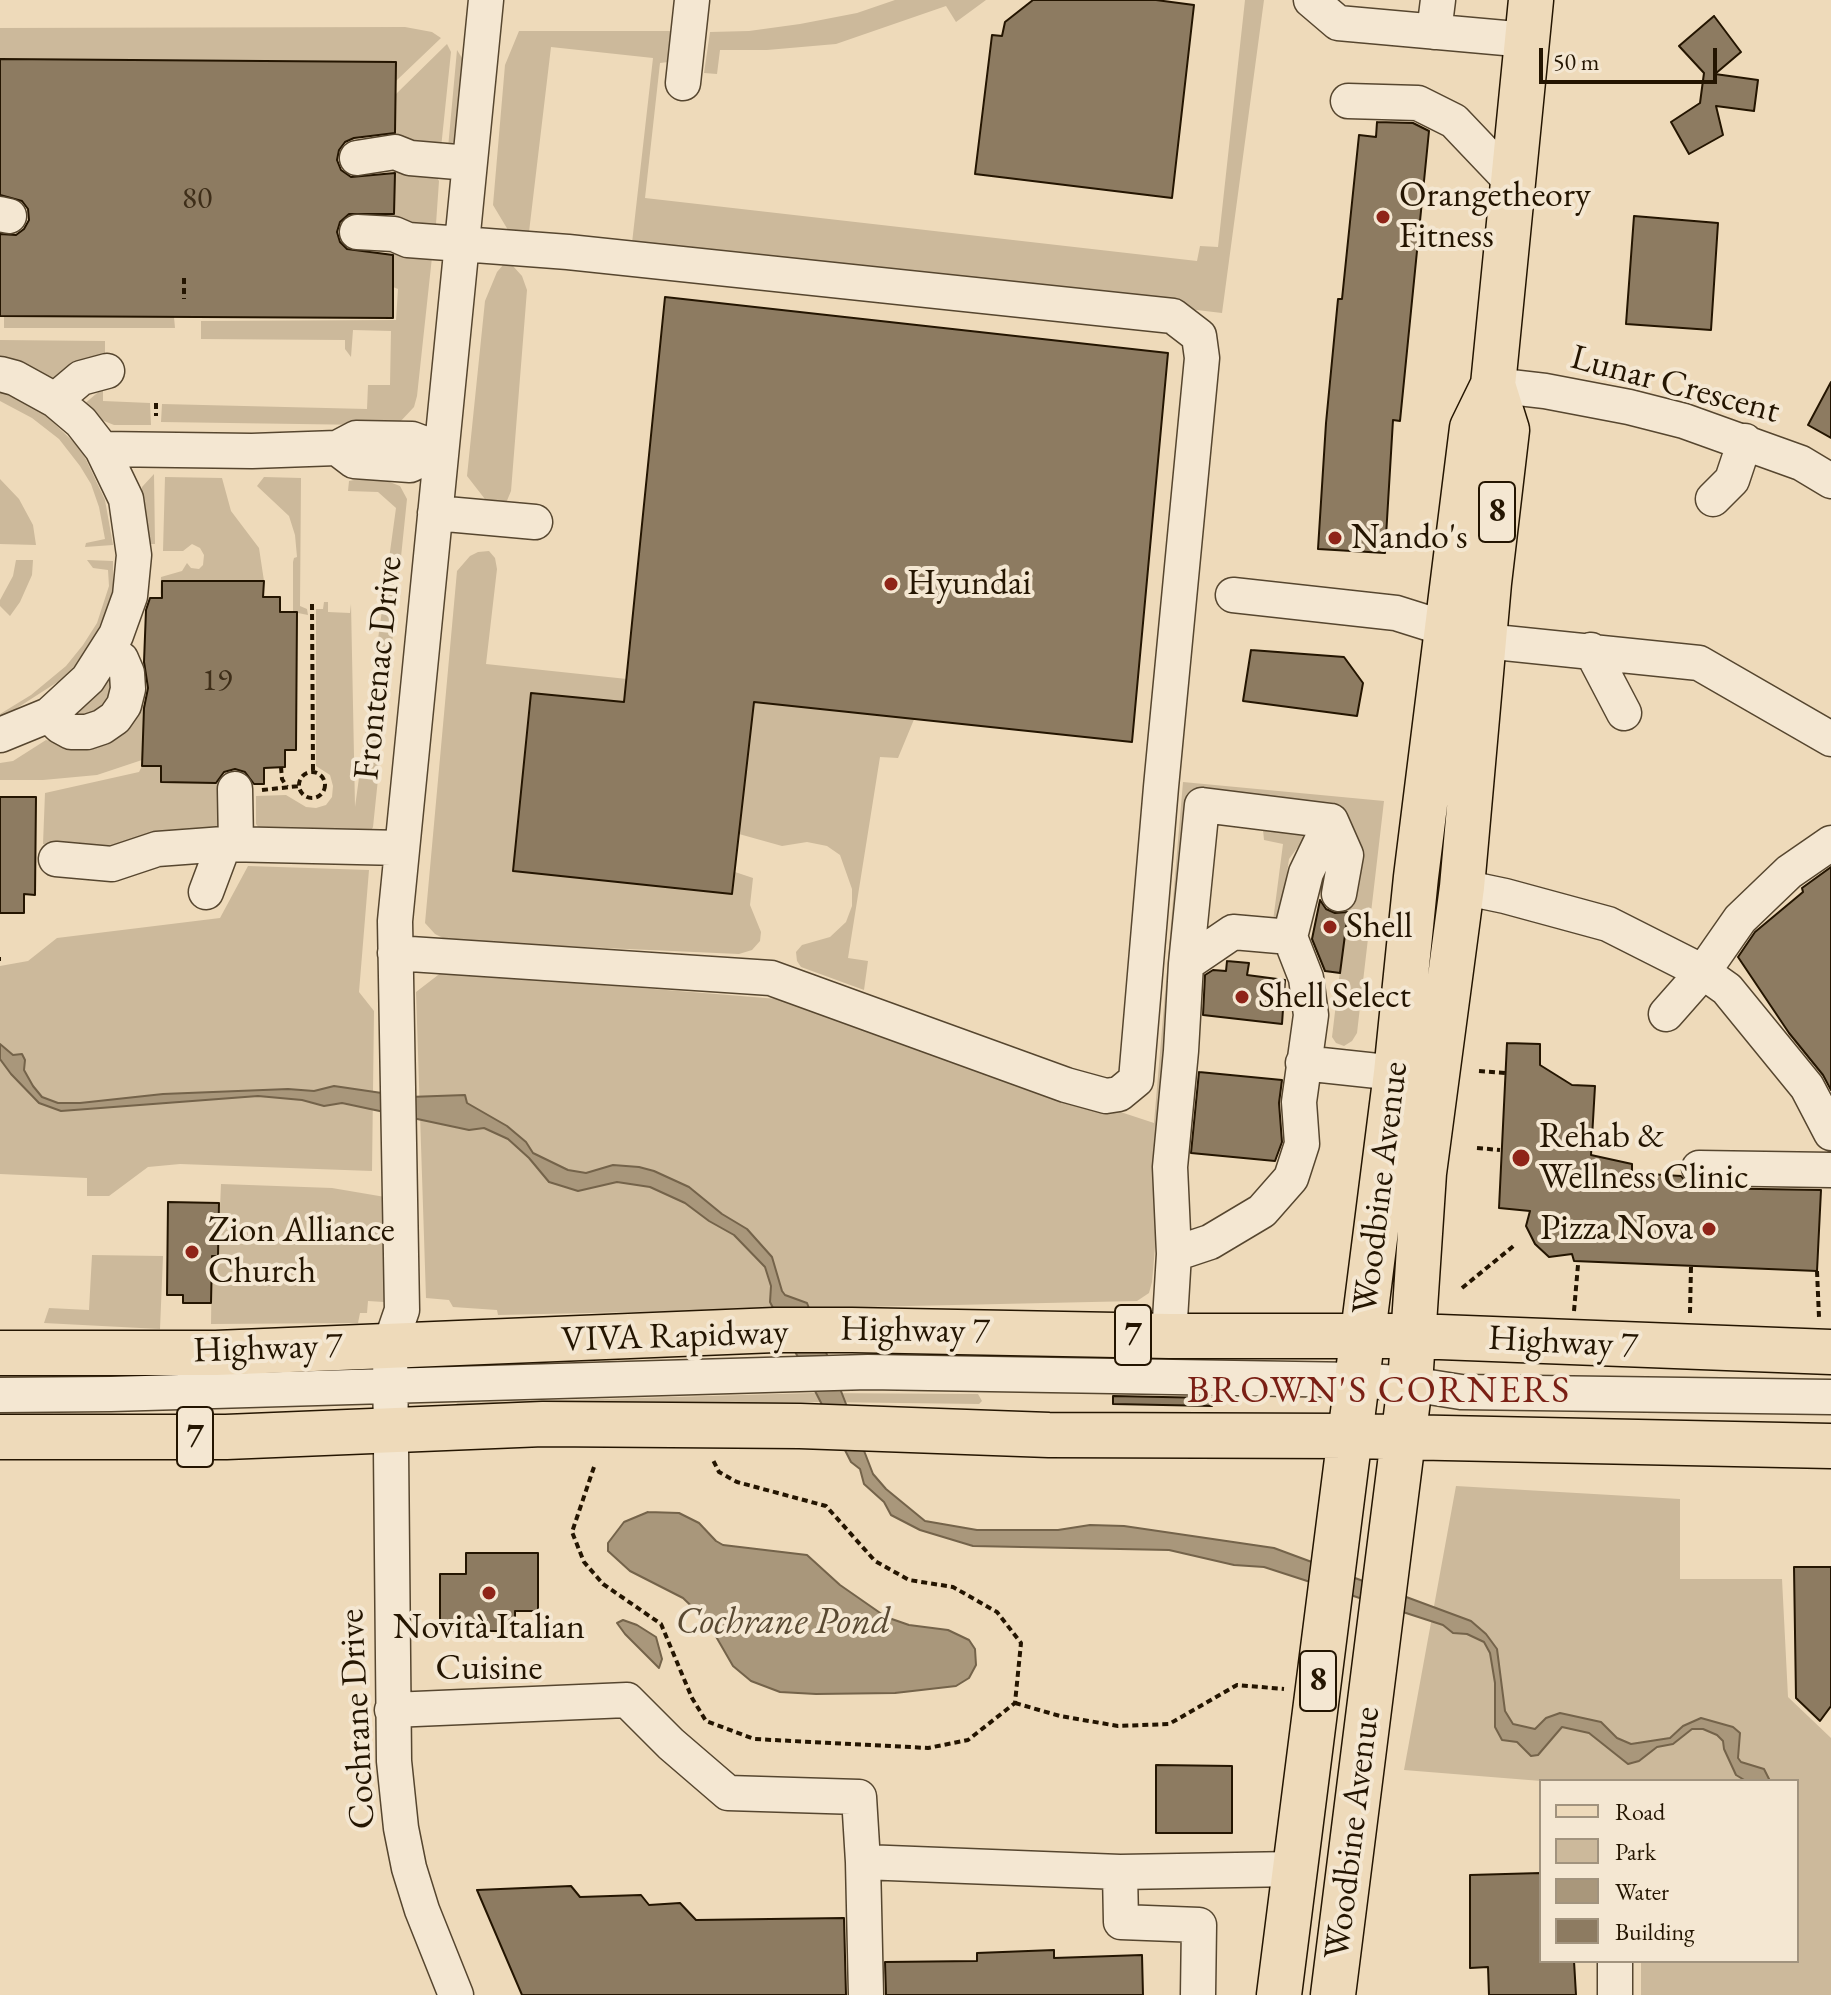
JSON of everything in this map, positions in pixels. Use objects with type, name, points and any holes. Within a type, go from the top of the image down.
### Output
[{"type":"main road","name":"Woodbine Avenue","points":[[1279,1995],[1396,1073],[1465,635],[1507,430],[1493,385],[1529,20]]},
{"type":"main road","name":"Woodbine Avenue","points":[[1333,1995],[1410,1384],[1424,1173],[1462,887],[1465,635]]},
{"type":"main road","name":"Highway 7","points":[[0,1353],[216,1353],[389,1365],[775,1330],[1169,1336],[1825,1339]]},
{"type":"main road","name":"7","points":[[0,1437],[226,1437],[543,1424],[1831,1446]]},
{"type":"street","name":"Frontenac Drive","points":[[389,1365],[402,1310],[395,921],[486,0]]},
{"type":"street","points":[[683,83],[692,0]]},
{"type":"street","points":[[1311,0],[1338,23],[1436,16],[1529,20]]},
{"type":"street","points":[[1348,101],[1418,103],[1454,121],[1513,183]]},
{"type":"street","points":[[357,158],[395,152],[410,158],[469,163]]},
{"type":"street","points":[[357,232],[394,234],[408,240],[462,245],[605,242],[1173,316],[1199,336],[1202,358],[1136,1080],[1119,1094],[1106,1096],[1066,1085],[771,978],[395,953]]},
{"type":"street","points":[[55,400],[81,378],[107,371]]},
{"type":"street","points":[[0,374],[15,378],[55,400],[81,422],[102,449],[126,499],[134,555],[130,596],[108,651],[88,679],[49,715],[0,735]]},
{"type":"street","name":"Lunar Crescent","points":[[1493,385],[1522,387],[1629,407],[1745,441],[1801,463],[1831,481]]},
{"type":"street","points":[[102,449],[252,451],[337,448],[356,438],[412,439],[441,450]]},
{"type":"street","points":[[1713,499],[1732,480],[1745,441]]},
{"type":"street","points":[[435,513],[535,522]]},
{"type":"street","points":[[1233,595],[1396,613],[1465,635],[1699,663],[1831,739]]},
{"type":"street","points":[[1591,650],[1624,713]]},
{"type":"street","points":[[49,715],[71,732],[87,732],[115,718],[124,705],[128,689],[127,673],[121,659],[108,651]]},
{"type":"street","points":[[206,892],[230,844],[235,789]]},
{"type":"street","points":[[1169,1336],[1174,1254],[1170,1167],[1202,805],[1331,821]]},
{"type":"street","points":[[1331,821],[1346,855],[1339,894]]},
{"type":"street","points":[[1311,1015],[1306,978],[1290,937],[1306,873],[1331,821]]},
{"type":"street","points":[[1666,1014],[1703,972],[1740,919],[1789,872],[1831,843]]},
{"type":"street","points":[[56,859],[112,864],[157,849],[230,844],[402,848]]},
{"type":"street","points":[[1462,887],[1608,924],[1703,972],[1727,989],[1807,1087],[1831,1133]]},
{"type":"street","points":[[1186,964],[1233,932],[1290,937]]},
{"type":"street","points":[[1174,1254],[1210,1242],[1262,1211],[1291,1178],[1302,1144],[1299,1102],[1311,1015],[1329,972]]},
{"type":"street","points":[[1303,1063],[1396,1073]]},
{"type":"street","points":[[1699,1168],[1831,1170]]},
{"type":"street","name":"VIVA Rapidway","points":[[0,1395],[111,1394],[389,1365],[1356,1380],[1461,1392],[1831,1397]]},
{"type":"street","name":"Cochrane Drive","points":[[389,1365],[392,1710],[398,1801],[409,1868],[456,1995]]},
{"type":"street","points":[[392,1710],[627,1700],[671,1744],[728,1793],[859,1797],[866,1995]]},
{"type":"street","points":[[863,1862],[1120,1872],[1295,1869]]},
{"type":"street","points":[[1120,1872],[1121,1922],[1199,1925],[1198,1995]]},
{"type":"street","points":[[1615,1963],[1615,1995]]},
{"type":"path","points":[[184,278],[184,299]]},
{"type":"path","points":[[156,403],[156,416]]},
{"type":"path","points":[[312,604],[313,772]]},
{"type":"path","points":[[281,767],[282,779],[287,787]]},
{"type":"path","points":[[313,772],[323,778],[325,786],[322,793],[315,797],[306,796],[300,786],[302,778],[313,772]]},
{"type":"path","points":[[274,788],[300,786]]},
{"type":"path","points":[[1479,1071],[1505,1073]]},
{"type":"path","points":[[1477,1148],[1500,1150]]},
{"type":"path","points":[[1462,1288],[1516,1244]]},
{"type":"path","points":[[1573,1318],[1578,1265]]},
{"type":"path","points":[[1690,1322],[1691,1267]]},
{"type":"path","points":[[1817,1271],[1825,1339]]},
{"type":"path","points":[[594,1467],[572,1532],[584,1562],[603,1584],[661,1624],[692,1698],[706,1721],[754,1739],[928,1748],[968,1740],[1015,1703],[1021,1643],[997,1612],[953,1587],[909,1580],[875,1561],[826,1506],[737,1482],[719,1472],[713,1460]]},
{"type":"path","points":[[1015,1703],[1060,1716],[1118,1726],[1169,1724],[1237,1685],[1285,1689]]},
{"type":"green space","points":[[895,0],[986,0],[956,22],[946,6],[836,44],[767,50],[720,50],[717,74],[704,73],[710,32],[749,31],[800,24],[857,13]]},
{"type":"green space","points":[[1245,0],[1264,0],[1222,313],[632,243],[653,58],[551,47],[529,232],[524,234],[508,230],[493,205],[505,65],[519,31],[680,31],[677,61],[660,63],[645,198],[1197,261],[1200,246],[1218,247]]},
{"type":"green space","points":[[405,27],[432,32],[441,38],[396,81],[396,62],[0,59],[0,28]]},
{"type":"green space","points":[[447,44],[451,52],[441,148],[395,144],[396,94]]},
{"type":"green space","points":[[457,50],[463,68],[455,148],[448,148]]},
{"type":"green space","points":[[395,170],[436,176],[439,181],[436,224],[431,229],[394,229]]},
{"type":"green space","points":[[393,253],[432,257],[417,396],[414,407],[399,423],[161,422],[162,404],[367,409],[368,385],[390,385],[391,331],[353,330],[351,357],[345,349],[345,340],[201,339],[201,321],[396,320],[398,289],[393,287]]},
{"type":"green space","points":[[503,265],[513,266],[522,276],[527,290],[511,491],[506,503],[488,503],[467,476],[485,301]]},
{"type":"green space","points":[[4,316],[174,317],[175,328],[4,328]]},
{"type":"green space","points":[[0,340],[105,341],[105,362],[72,362],[55,381],[0,358]]},
{"type":"green space","points":[[103,388],[103,401],[150,403],[151,425],[114,425],[94,417],[83,405]]},
{"type":"green space","points":[[0,391],[41,411],[81,449],[105,500],[113,545],[85,547],[86,543],[105,539],[91,484],[59,439],[32,418],[0,401]]},
{"type":"green space","points":[[154,474],[155,544],[150,544],[141,496],[142,487]]},
{"type":"green space","points":[[165,477],[222,478],[231,511],[259,548],[264,581],[163,581],[160,598],[161,577],[182,571],[187,563],[191,568],[199,569],[203,565],[204,555],[200,548],[192,544],[183,551],[163,551]]},
{"type":"green space","points":[[264,477],[301,478],[300,606],[307,609],[308,615],[293,612],[293,562],[297,557],[295,535],[289,516],[257,486]]},
{"type":"green space","points":[[370,477],[400,486],[407,499],[373,827],[371,831],[260,829],[256,824],[256,796],[286,795],[306,807],[316,808],[326,805],[332,797],[330,775],[316,766],[316,609],[323,609],[324,602],[328,602],[328,612],[350,613],[351,604],[355,807],[396,508],[378,492],[348,491],[349,481]]},
{"type":"green space","points":[[0,479],[19,499],[33,525],[36,545],[0,544]]},
{"type":"green space","points":[[489,551],[495,558],[497,569],[486,664],[627,679],[636,704],[531,693],[513,870],[732,894],[735,872],[753,878],[750,905],[761,932],[760,941],[752,950],[739,954],[449,941],[435,934],[425,923],[457,571],[470,556]]},
{"type":"green space","points":[[16,560],[33,560],[32,575],[10,616],[0,606],[0,600],[13,576]]},
{"type":"green space","points":[[87,560],[113,561],[113,588],[109,604],[92,643],[81,660],[59,681],[0,719],[0,714],[31,695],[66,666],[97,623],[109,586],[108,570],[93,568]]},
{"type":"green space","points":[[114,669],[111,702],[92,715],[80,716],[73,712]]},
{"type":"green space","points":[[740,701],[915,717],[898,758],[880,757],[848,958],[868,961],[864,990],[801,967],[797,961],[796,952],[802,945],[830,937],[846,922],[852,906],[852,889],[840,855],[827,846],[807,842],[782,846],[739,834]]},
{"type":"green space","points":[[140,705],[144,705],[142,760],[97,775],[0,780],[0,763],[13,761],[46,740],[79,748],[107,745],[125,731]]},
{"type":"green space","points":[[142,766],[161,766],[161,782],[218,783],[220,831],[145,834],[109,847],[43,844],[45,793],[139,772]]},
{"type":"green space","points":[[1183,782],[1384,801],[1357,1033],[1344,1046],[1332,1037],[1354,834],[1192,822],[1149,1293],[1137,1301],[498,1315],[497,1310],[453,1307],[449,1300],[426,1298],[416,992],[442,972],[778,999],[1154,1123]]},
{"type":"green space","points":[[1267,825],[1307,835],[1289,859],[1281,915],[1273,921],[1283,844],[1264,840],[1263,830]]},
{"type":"green space","points":[[248,866],[369,870],[359,992],[374,1011],[372,1171],[180,1164],[148,1167],[109,1196],[87,1196],[87,1178],[0,1174],[0,966],[28,961],[57,938],[220,918]]},
{"type":"green space","points":[[221,1184],[332,1188],[385,1197],[384,1302],[368,1301],[367,1313],[360,1313],[358,1323],[211,1324],[212,1256],[218,1256]]},
{"type":"green space","points":[[92,1255],[163,1256],[160,1329],[44,1323],[49,1308],[89,1310]]},
{"type":"green space","points":[[814,1393],[978,1394],[982,1401],[979,1404],[821,1402],[454,1407],[457,1403]]},
{"type":"green space","points":[[1456,1486],[1680,1499],[1680,1579],[1782,1579],[1788,1697],[1831,1738],[1831,1995],[1641,1995],[1641,1963],[1799,1963],[1799,1779],[1539,1781],[1404,1770]]},
{"type":"water","points":[[0,1044],[13,1055],[22,1054],[24,1070],[33,1086],[42,1097],[58,1103],[163,1094],[288,1089],[314,1091],[334,1086],[409,1097],[465,1095],[467,1103],[507,1126],[526,1142],[533,1153],[568,1170],[586,1173],[613,1165],[654,1171],[689,1187],[722,1214],[747,1229],[772,1257],[785,1295],[807,1303],[873,1474],[886,1489],[925,1521],[977,1530],[1124,1526],[1274,1548],[1471,1621],[1497,1649],[1505,1711],[1513,1724],[1535,1729],[1546,1718],[1560,1713],[1601,1722],[1617,1738],[1631,1744],[1670,1738],[1683,1726],[1701,1718],[1733,1727],[1740,1733],[1738,1758],[1741,1762],[1764,1769],[1769,1779],[1743,1779],[1736,1775],[1723,1741],[1703,1729],[1692,1729],[1673,1744],[1657,1747],[1639,1761],[1628,1764],[1589,1733],[1562,1727],[1538,1755],[1531,1756],[1517,1742],[1502,1740],[1495,1727],[1495,1683],[1490,1653],[1484,1642],[1467,1634],[1453,1633],[1443,1625],[1264,1567],[1234,1565],[1169,1550],[973,1546],[920,1530],[891,1515],[884,1502],[864,1484],[860,1469],[851,1462],[770,1302],[771,1286],[765,1267],[734,1235],[685,1203],[650,1187],[617,1182],[578,1191],[549,1182],[508,1139],[484,1128],[469,1130],[342,1103],[324,1106],[302,1100],[258,1096],[61,1111],[39,1103],[0,1059]]},
{"type":"water","name":"Cochrane Pond","points":[[648,1512],[679,1513],[699,1523],[723,1545],[807,1555],[840,1585],[886,1617],[909,1625],[948,1630],[969,1640],[975,1649],[976,1665],[969,1678],[956,1686],[895,1693],[780,1692],[751,1681],[733,1666],[707,1621],[683,1598],[630,1571],[608,1551],[608,1543],[624,1522]]},
{"type":"water","points":[[623,1620],[656,1637],[662,1659],[659,1668],[625,1634],[617,1623]]},
{"type":"building","points":[[1033,0],[1156,0],[1194,5],[1172,198],[975,174],[992,35],[1002,36],[1005,22]]},
{"type":"building","points":[[1714,16],[1741,52],[1715,74],[1758,80],[1754,111],[1716,106],[1723,135],[1689,154],[1671,122],[1700,103],[1704,73],[1679,46]]},
{"type":"building","points":[[0,59],[396,62],[395,133],[345,142],[337,160],[341,170],[351,177],[395,173],[394,214],[349,214],[340,222],[337,232],[340,242],[347,249],[393,255],[393,318],[0,316],[0,234],[16,235],[29,220],[28,209],[22,201],[0,195]]},
{"type":"building","points":[[1377,122],[1413,123],[1429,131],[1400,421],[1393,420],[1385,553],[1318,549],[1338,299],[1342,299],[1359,135],[1376,137]]},
{"type":"building","points":[[1634,216],[1718,223],[1711,330],[1626,324]]},
{"type":"building","name":"Hyundai","points":[[665,297],[1168,353],[1132,742],[754,702],[732,894],[513,871],[531,693],[624,702]]},
{"type":"building","points":[[1831,382],[1831,438],[1808,425]]},
{"type":"building","points":[[162,581],[264,581],[263,597],[280,597],[280,612],[297,612],[296,750],[285,750],[285,767],[264,768],[264,784],[254,784],[245,772],[235,769],[224,772],[216,783],[161,782],[161,766],[142,766],[144,708],[148,688],[144,662],[146,610],[150,598],[162,598]]},
{"type":"building","points":[[1251,650],[1344,657],[1363,683],[1357,716],[1243,701]]},
{"type":"building","points":[[0,797],[36,797],[35,895],[24,894],[24,913],[0,913]]},
{"type":"building","points":[[1831,867],[1831,1090],[1738,957],[1755,932],[1803,892],[1802,888]]},
{"type":"building","name":"Shell","points":[[1320,900],[1326,909],[1335,913],[1348,912],[1340,973],[1325,971],[1312,939]]},
{"type":"building","name":"Shell Select","points":[[1227,961],[1249,963],[1247,975],[1285,980],[1282,1024],[1203,1015],[1205,975],[1213,970],[1226,971]]},
{"type":"building","points":[[1507,1043],[1540,1044],[1540,1065],[1572,1085],[1595,1086],[1591,1155],[1632,1164],[1632,1173],[1681,1176],[1688,1185],[1699,1188],[1821,1190],[1817,1271],[1574,1261],[1572,1254],[1549,1257],[1535,1244],[1526,1226],[1530,1211],[1499,1208]]},
{"type":"building","points":[[1199,1072],[1282,1080],[1279,1103],[1282,1142],[1275,1161],[1191,1153]]},
{"type":"building","name":"Zion Alliance Church","points":[[168,1202],[219,1203],[218,1256],[212,1256],[211,1303],[183,1303],[183,1295],[167,1295]]},
{"type":"building","points":[[1113,1396],[1212,1398],[1212,1406],[1113,1404]]},
{"type":"building","name":"Novità Italian Cuisine","points":[[466,1553],[538,1553],[538,1611],[515,1611],[515,1631],[440,1631],[440,1574],[466,1574]]},
{"type":"building","points":[[1794,1567],[1831,1567],[1831,1706],[1820,1721],[1796,1698]]},
{"type":"building","points":[[1156,1765],[1232,1766],[1232,1833],[1156,1833]]},
{"type":"building","points":[[1539,1873],[1539,1963],[1574,1963],[1576,1995],[1489,1995],[1488,1967],[1470,1968],[1470,1875]]},
{"type":"building","points":[[571,1886],[580,1897],[641,1895],[649,1905],[680,1903],[696,1920],[844,1918],[846,1995],[522,1995],[477,1890]]},
{"type":"building","points":[[1054,1950],[1054,1958],[1142,1955],[1143,1995],[886,1995],[885,1962],[977,1961],[977,1953]]},
{"type":"place","name":"Orangetheory Fitness","points":[[1383,217]]},
{"type":"place","name":"Nando's","points":[[1335,538]]},
{"type":"place","name":"Hyundai","points":[[891,584]]},
{"type":"place","name":"Shell","points":[[1330,927]]},
{"type":"place","name":"Shell Select","points":[[1242,997]]},
{"type":"place","name":"Rehab & Wellness Clinic","points":[[1521,1158]]},
{"type":"place","name":"Pizza Nova","points":[[1709,1229]]},
{"type":"place","name":"Zion Alliance Church","points":[[192,1252]]},
{"type":"place","name":"Novità Italian Cuisine","points":[[489,1593]]},
{"type":"district","name":"BROWN'S CORNERS","points":[[1379,1392]]}]
